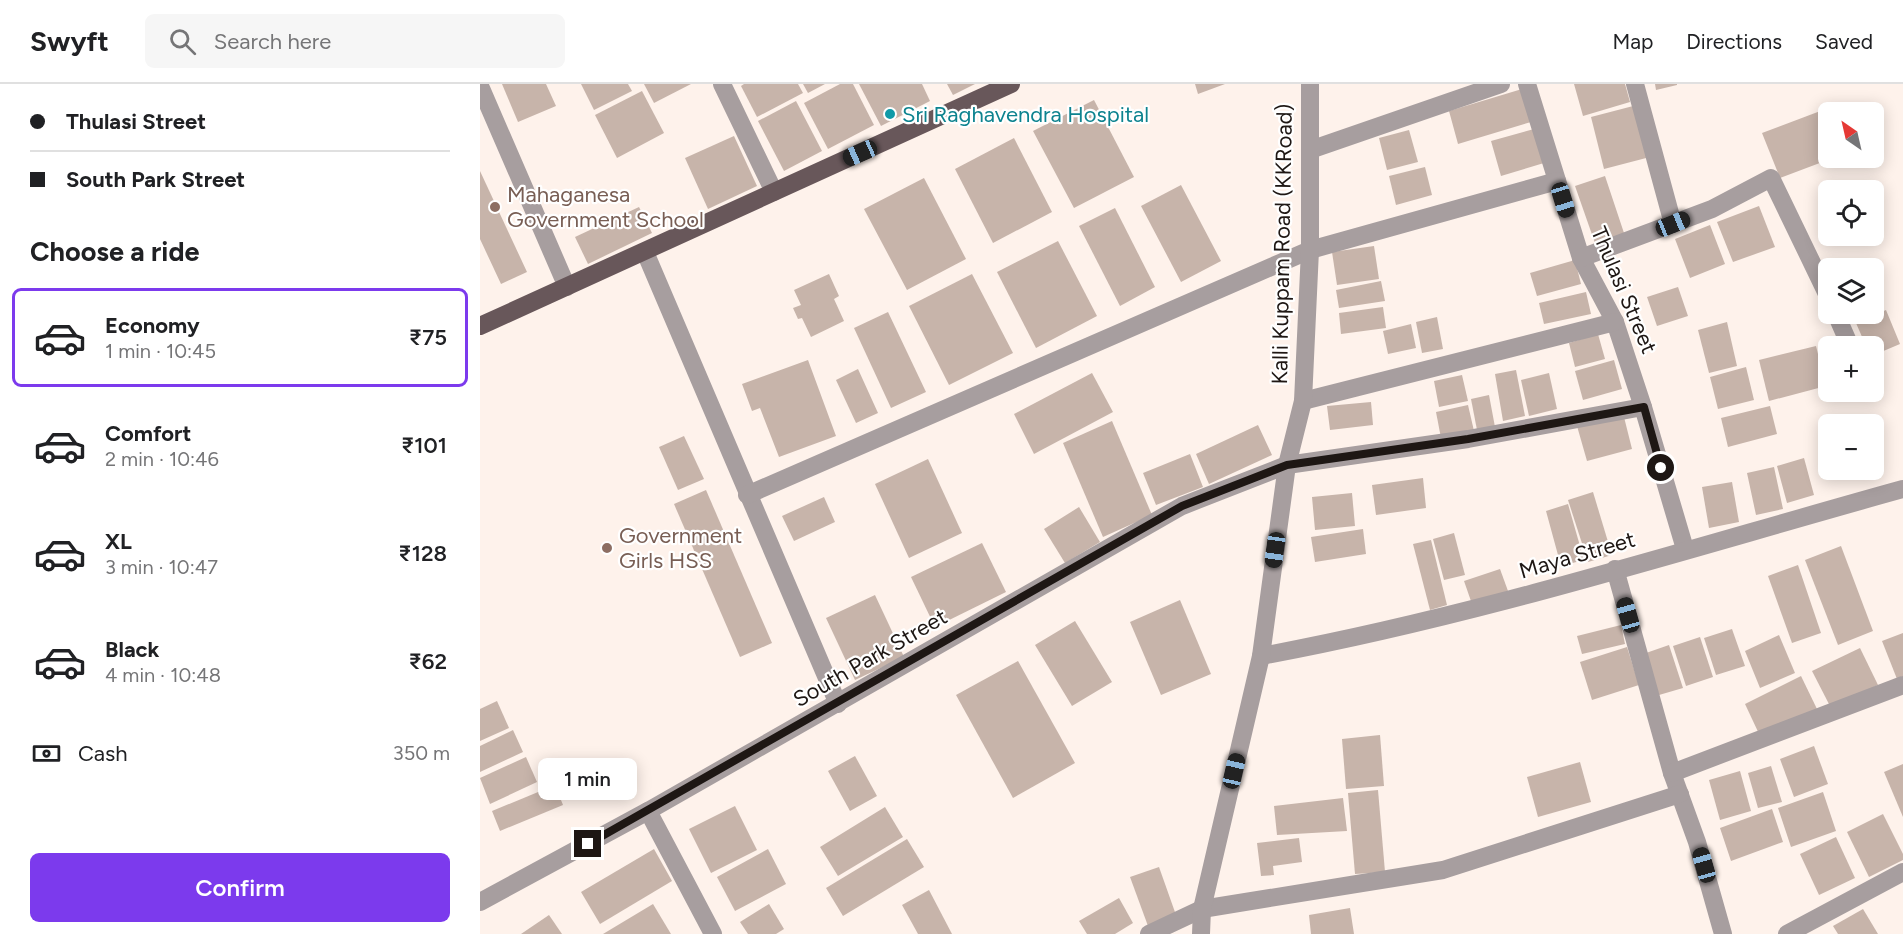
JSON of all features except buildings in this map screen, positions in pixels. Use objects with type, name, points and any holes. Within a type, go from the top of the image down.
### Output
[{"type":"main road","points":[[480,326],[1011,84]]},
{"type":"street","points":[[722,84],[774,192]]},
{"type":"street","name":"Kalli Kuppam Road (KKRoad)","points":[[1201,934],[1202,909],[1261,656],[1287,465],[1303,401],[1310,250],[1310,84]]},
{"type":"street","points":[[1310,150],[1501,84]]},
{"type":"street","name":"Thulasi Street","points":[[1527,84],[1581,258],[1615,322],[1644,407],[1685,549]]},
{"type":"street","points":[[1635,84],[1673,224]]},
{"type":"street","points":[[480,86],[567,287]]},
{"type":"street","points":[[1581,258],[1712,209],[1772,178],[1818,275]]},
{"type":"street","points":[[747,495],[1310,250],[1557,181]]},
{"type":"street","points":[[645,252],[838,704]]},
{"type":"street","points":[[1303,401],[1615,322]]},
{"type":"street","name":"South Park Street","points":[[482,894],[648,811],[1182,506],[1287,465],[1468,439],[1644,407]]},
{"type":"street","name":"Maya Street","points":[[1261,656],[1351,638],[1588,579],[1685,549],[1903,489]]},
{"type":"street","points":[[1615,569],[1672,773],[1697,842],[1723,934]]},
{"type":"street","points":[[1672,773],[1903,685]]},
{"type":"street","points":[[1149,934],[1202,909],[1443,870],[1680,794]]},
{"type":"street","points":[[648,811],[712,934]]},
{"type":"street","points":[[1787,934],[1903,872]]},
{"type":"place","name":"Sri Raghavendra Hospital","points":[[890,114]]},
{"type":"place","name":"Mahaganesa Government School","points":[[495,207]]},
{"type":"place","name":"Government Girls HSS","points":[[607,548]]},
{"type":"route","points":[[588,844],[1182,506],[1287,465],[1468,439],[1644,407],[1661,468]]}]
